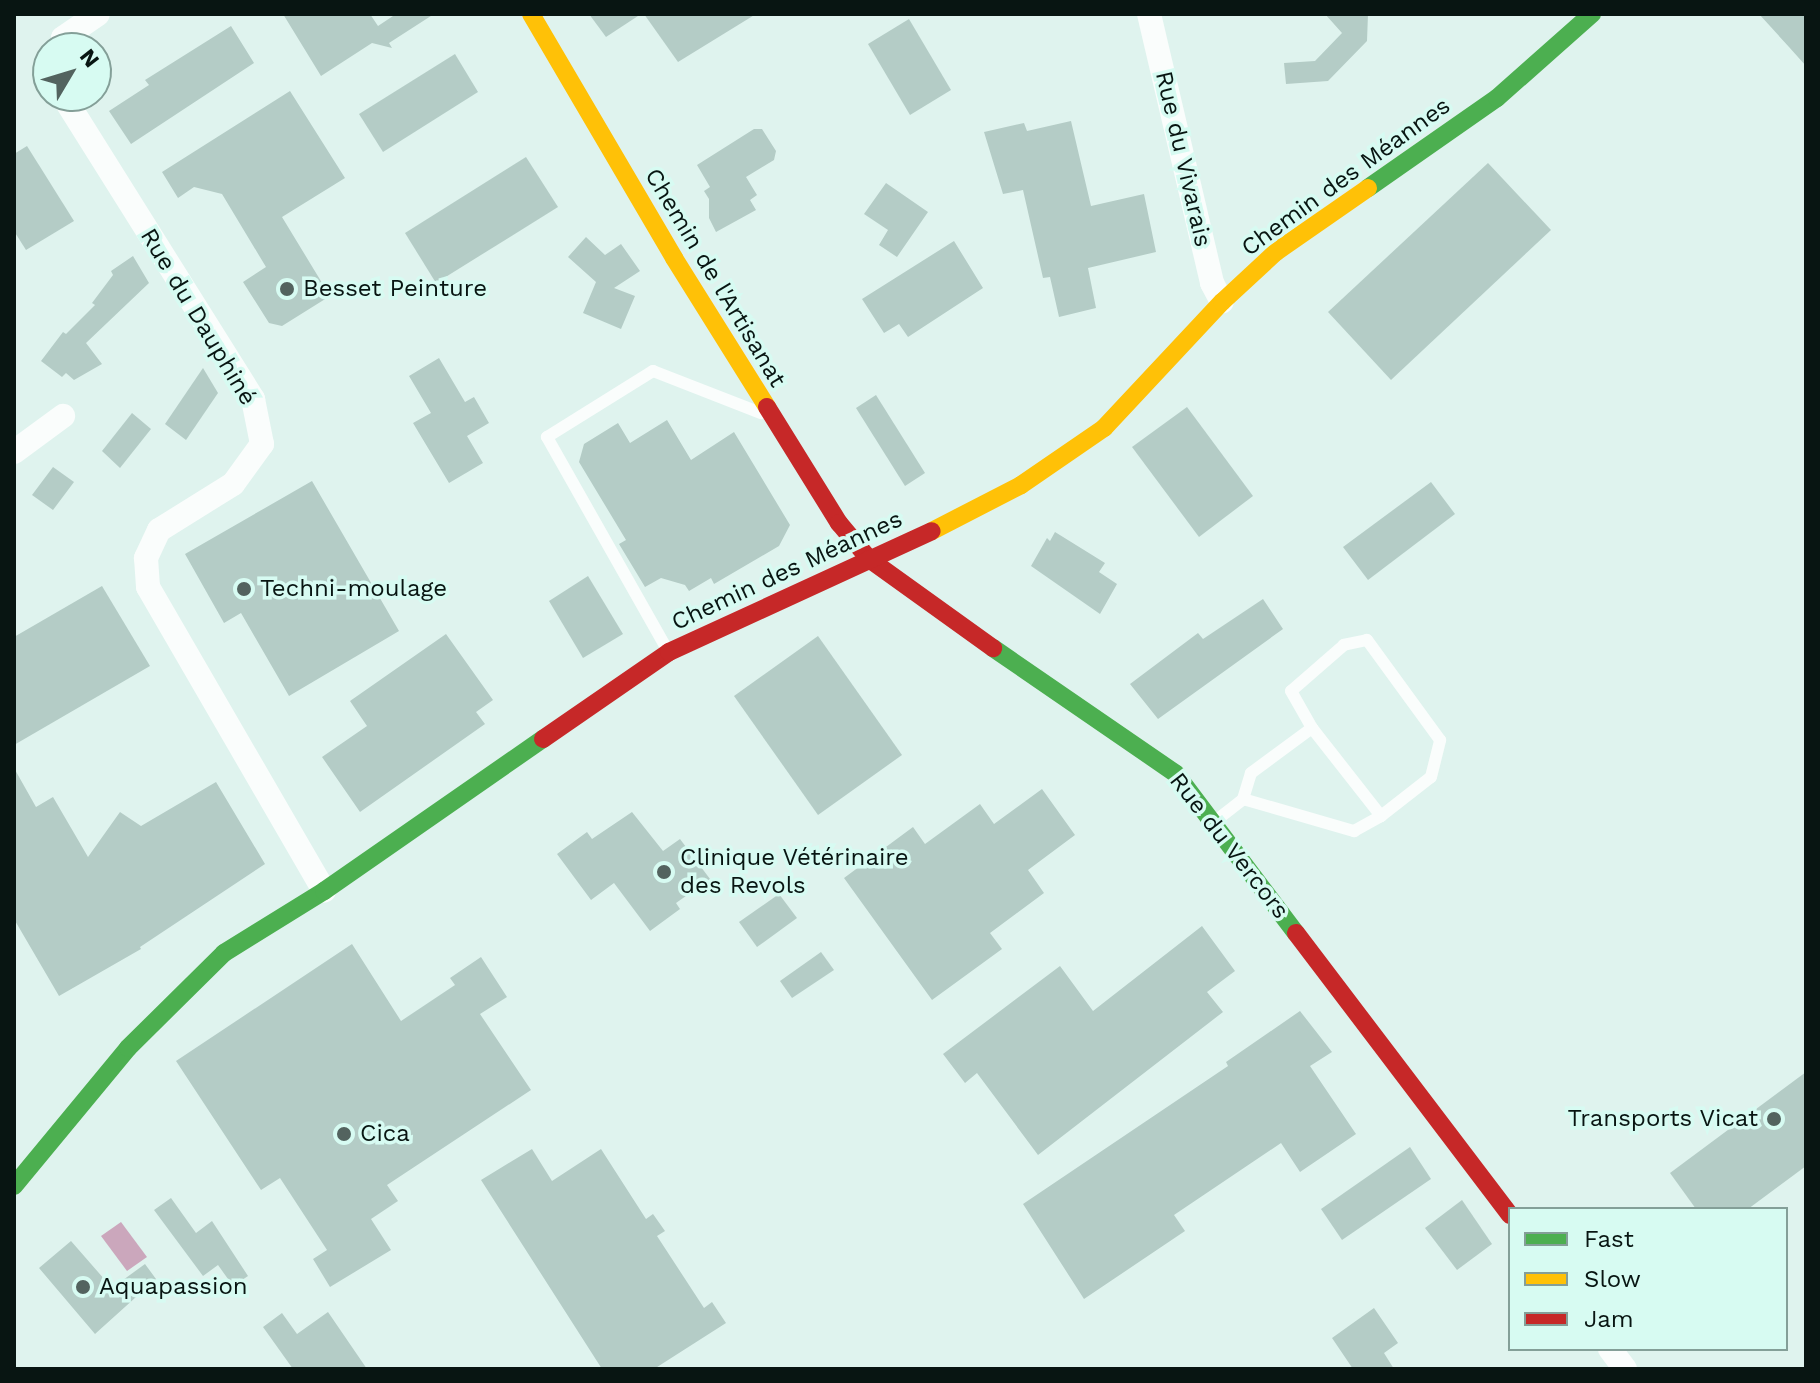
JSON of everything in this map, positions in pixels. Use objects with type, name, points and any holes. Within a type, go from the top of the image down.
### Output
[{"type":"street","points":[[72,32],[98,14]]},
{"type":"street","name":"Chemin de l'Artisanat","points":[[531,14],[771,416],[839,523],[869,559]]},
{"type":"street","name":"Rue du Vivarais","points":[[1149,14],[1212,283],[1222,302]]},
{"type":"street","name":"Chemin des Méannes","points":[[14,1186],[128,1048],[224,953],[324,891],[669,652],[1021,485],[1104,428],[1222,302],[1276,252],[1497,98],[1592,14]]},
{"type":"street","name":"Rue du Dauphiné","points":[[73,112],[253,399],[262,444],[233,484],[159,530],[146,558],[148,587],[324,891]]},
{"type":"street","points":[[14,452],[63,416]]},
{"type":"street","name":"Rue du Vercors","points":[[869,559],[897,582],[1176,774],[1508,1212]]},
{"type":"street","points":[[1612,1351],[1625,1369]]},
{"type":"lane","points":[[669,652],[547,437],[653,371],[771,416]]},
{"type":"lane","points":[[1243,799],[1354,831],[1381,816],[1431,777],[1440,740],[1367,640],[1344,645],[1291,691],[1312,728],[1381,816]]},
{"type":"lane","points":[[1214,822],[1243,799],[1251,773],[1312,728]]},
{"type":"shaded area","points":[[121,1222],[147,1257],[127,1271],[101,1236]]},
{"type":"building","points":[[283,14],[370,14],[378,26],[396,14],[434,14],[389,43],[392,48],[372,43],[321,76]]},
{"type":"building","points":[[589,14],[641,14],[606,37]]},
{"type":"building","points":[[644,14],[756,14],[678,62]]},
{"type":"building","points":[[1325,14],[1368,14],[1367,41],[1328,81],[1286,84],[1284,63],[1315,61],[1342,33]]},
{"type":"building","points":[[1759,14],[1806,14],[1806,66],[1789,47]]},
{"type":"building","points":[[909,19],[951,90],[910,115],[868,44]]},
{"type":"building","points":[[231,26],[254,63],[131,144],[110,112],[149,85],[145,80]]},
{"type":"building","points":[[455,54],[478,92],[383,152],[359,114]]},
{"type":"building","points":[[290,91],[345,178],[282,217],[330,296],[282,326],[269,323],[243,282],[266,267],[222,194],[194,187],[178,198],[162,172]]},
{"type":"building","points":[[1071,121],[1091,206],[1144,194],[1156,252],[1088,268],[1096,308],[1059,317],[1050,277],[1043,278],[1023,190],[1003,194],[984,132],[1024,123],[1027,131]]},
{"type":"building","points":[[754,129],[762,129],[776,151],[774,160],[746,177],[757,195],[750,200],[756,210],[716,232],[709,218],[709,199],[704,191],[710,187],[697,165]]},
{"type":"building","points":[[27,146],[74,221],[26,250],[14,231],[14,154]]},
{"type":"building","points":[[526,157],[558,207],[436,283],[405,233]]},
{"type":"building","points":[[1488,163],[1551,230],[1391,380],[1328,312]]},
{"type":"building","points":[[886,183],[928,212],[897,257],[879,245],[888,230],[864,214]]},
{"type":"building","points":[[586,237],[605,255],[621,244],[640,271],[614,288],[635,296],[621,329],[583,313],[596,282],[568,257]]},
{"type":"building","points":[[954,241],[983,288],[908,337],[899,324],[884,333],[862,299]]},
{"type":"building","points":[[133,256],[149,283],[86,343],[102,364],[74,380],[66,373],[62,377],[41,361],[63,332],[66,334],[95,305],[92,303],[113,275],[111,271]]},
{"type":"building","points":[[439,358],[465,402],[474,397],[489,423],[467,436],[483,463],[449,483],[413,423],[431,413],[409,376]]},
{"type":"building","points":[[203,368],[218,393],[186,440],[165,424]]},
{"type":"building","points":[[876,395],[925,473],[905,486],[856,408]]},
{"type":"building","points":[[1187,407],[1253,496],[1199,537],[1132,447]]},
{"type":"building","points":[[132,413],[151,429],[120,468],[102,451]]},
{"type":"building","points":[[667,420],[691,460],[734,432],[790,525],[779,546],[714,584],[711,578],[689,591],[685,585],[661,578],[645,587],[619,544],[626,540],[579,462],[584,444],[618,423],[630,443]]},
{"type":"building","points":[[53,467],[74,482],[53,510],[32,495]]},
{"type":"building","name":"Techni-moulage","points":[[312,481],[399,631],[289,696],[241,613],[224,623],[185,554]]},
{"type":"building","points":[[1431,482],[1455,514],[1368,580],[1343,547]]},
{"type":"building","points":[[1055,532],[1105,563],[1099,572],[1117,584],[1100,614],[1031,566],[1047,538],[1050,541]]},
{"type":"building","points":[[588,576],[623,634],[583,658],[549,601]]},
{"type":"building","points":[[102,586],[150,666],[14,745],[14,637]]},
{"type":"building","points":[[1263,599],[1283,629],[1158,719],[1130,684],[1198,633],[1203,639]]},
{"type":"building","points":[[446,634],[493,700],[476,712],[485,724],[360,812],[322,757],[367,726],[350,701]]},
{"type":"building","points":[[818,636],[902,755],[818,815],[734,696]]},
{"type":"building","points":[[14,768],[36,807],[53,797],[88,857],[120,812],[141,826],[216,782],[265,864],[141,949],[59,996],[14,919]]},
{"type":"building","points":[[1042,789],[1075,835],[1028,870],[1044,893],[990,933],[1002,949],[932,1000],[844,878],[913,827],[925,844],[980,804],[994,824]]},
{"type":"building","name":"Clinique Vétérinaire des Revols","points":[[632,812],[663,851],[680,839],[710,879],[676,903],[680,909],[650,931],[614,883],[591,900],[557,854],[587,832],[592,839]]},
{"type":"building","points":[[779,894],[797,918],[757,947],[739,922]]},
{"type":"building","points":[[1202,926],[1235,971],[1207,992],[1223,1012],[1038,1155],[977,1073],[965,1083],[943,1054],[1060,966],[1093,1011]]},
{"type":"building","name":"Cica","points":[[352,944],[401,1021],[455,985],[450,978],[481,957],[507,997],[480,1014],[531,1090],[387,1185],[398,1201],[371,1219],[391,1250],[330,1287],[313,1259],[327,1250],[280,1178],[261,1190],[176,1061]]},
{"type":"building","points":[[821,952],[834,970],[792,998],[780,981]]},
{"type":"building","points":[[1300,1011],[1332,1052],[1310,1066],[1356,1134],[1300,1172],[1281,1143],[1174,1215],[1185,1231],[1084,1299],[1023,1204],[1228,1066],[1226,1062]]},
{"type":"building","name":"Transports Vicat","points":[[1806,1072],[1806,1166],[1751,1207],[1695,1207],[1670,1173]]},
{"type":"building","points":[[1410,1147],[1431,1179],[1342,1240],[1321,1209]]},
{"type":"building","points":[[532,1149],[552,1181],[601,1149],[646,1219],[653,1214],[665,1231],[657,1236],[704,1308],[712,1302],[726,1323],[654,1369],[602,1369],[481,1180]]},
{"type":"building","points":[[171,1198],[196,1233],[212,1221],[248,1276],[233,1286],[218,1265],[203,1276],[154,1210]]},
{"type":"building","points":[[1462,1200],[1492,1244],[1457,1270],[1425,1228]]},
{"type":"building","name":"Aquapassion","points":[[71,1241],[112,1288],[145,1264],[156,1279],[95,1334],[39,1268]]},
{"type":"building","points":[[1374,1308],[1398,1343],[1384,1353],[1394,1369],[1353,1369],[1332,1338]]},
{"type":"building","points":[[328,1312],[367,1369],[293,1369],[263,1327],[282,1313],[297,1334]]},
{"type":"traffic: fast","points":[[1368,188],[1497,98],[1592,14]]},
{"type":"traffic: fast","points":[[993,648],[1176,774],[1296,933]]},
{"type":"traffic: fast","points":[[14,1186],[128,1048],[224,953],[324,891],[543,739]]},
{"type":"traffic: slow","points":[[531,14],[674,258],[767,407]]},
{"type":"traffic: slow","points":[[932,531],[1021,485],[1104,428],[1222,302],[1276,252],[1368,188]]},
{"type":"traffic: jam","points":[[767,407],[839,523],[869,559],[993,648]]},
{"type":"traffic: jam","points":[[543,739],[669,652],[932,531]]},
{"type":"traffic: jam","points":[[1296,933],[1508,1212]]},
{"type":"place","name":"Besset Peinture","points":[[287,289]]},
{"type":"place","name":"Techni-moulage","points":[[244,589]]},
{"type":"place","name":"Clinique Vétérinaire des Revols","points":[[664,872]]},
{"type":"place","name":"Transports Vicat","points":[[1774,1119]]},
{"type":"place","name":"Cica","points":[[344,1134]]},
{"type":"place","name":"Aquapassion","points":[[83,1287]]}]
